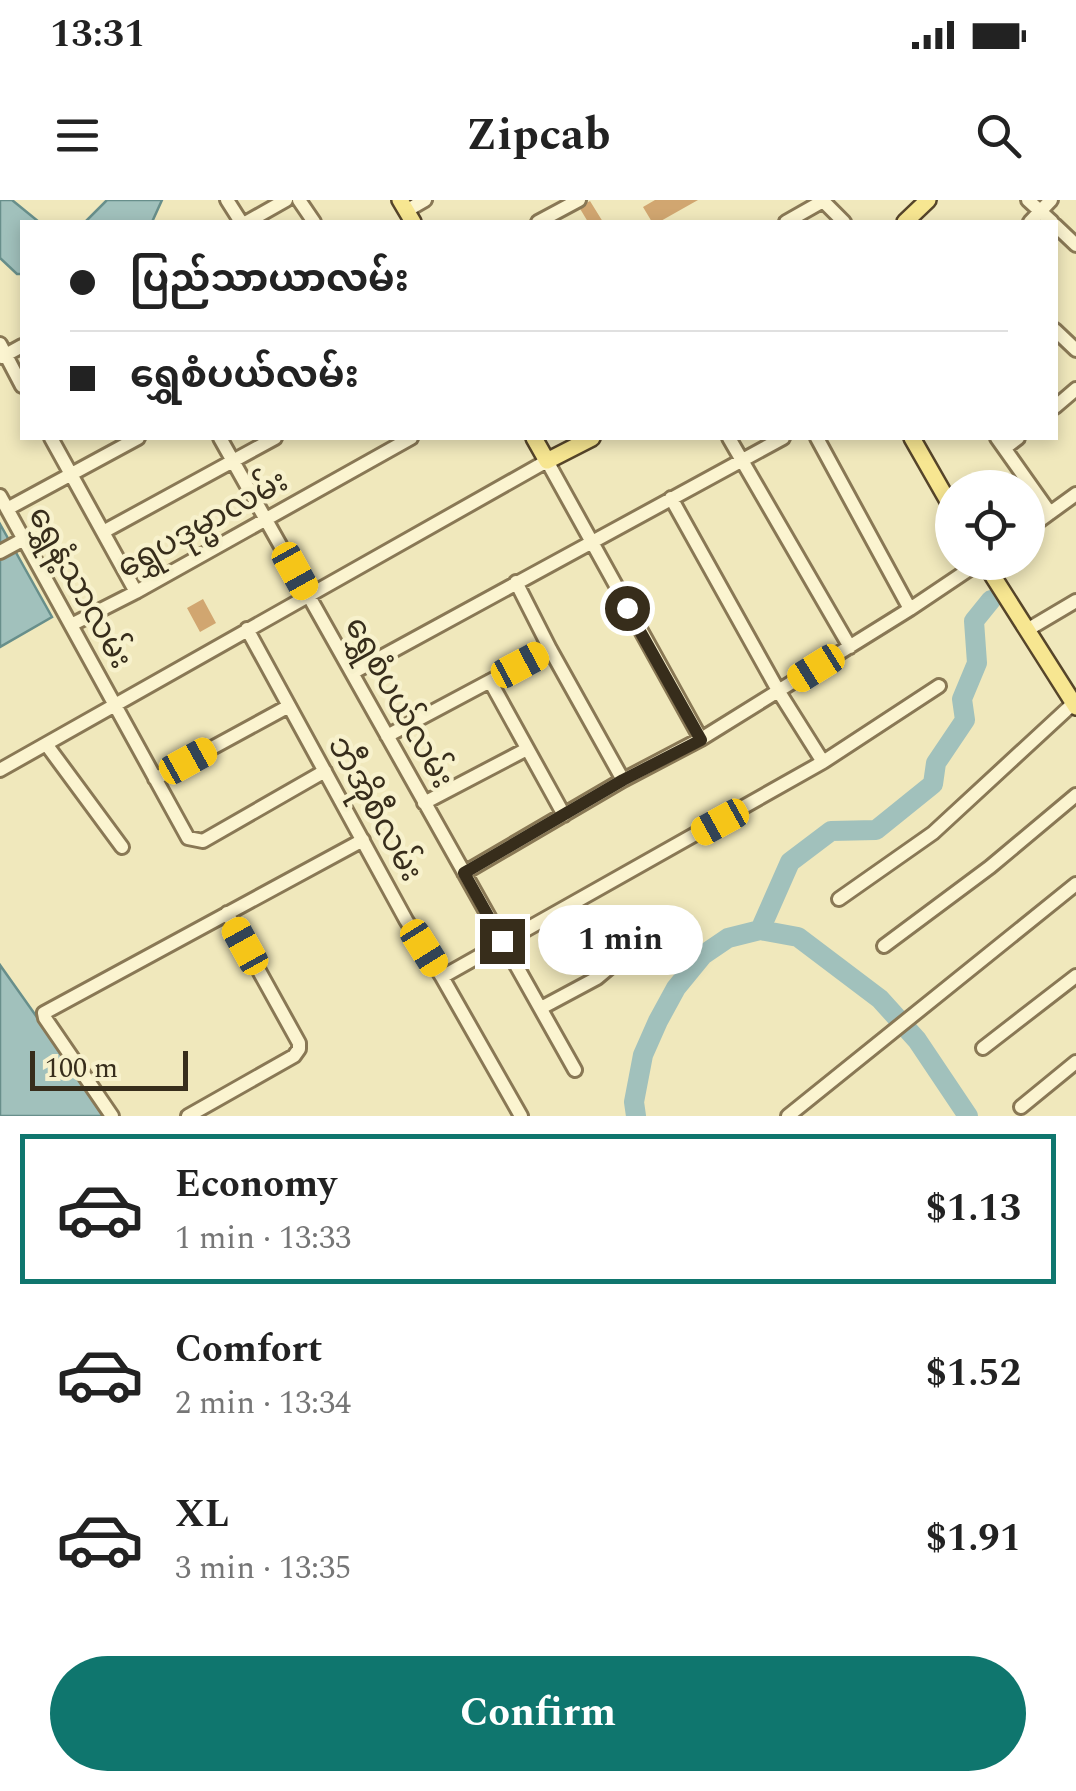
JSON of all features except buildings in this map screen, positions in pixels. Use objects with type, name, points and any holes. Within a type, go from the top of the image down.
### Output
[{"type":"main road","points":[[907,220],[928,200]]},
{"type":"main road","points":[[535,440],[547,462],[588,440]]},
{"type":"main road","points":[[913,440],[935,478]]},
{"type":"main road","points":[[994,580],[1075,703]]},
{"type":"street","points":[[227,200],[242,220]]},
{"type":"street","points":[[248,220],[286,200]]},
{"type":"street","points":[[406,211],[425,200]]},
{"type":"street","points":[[1028,200],[1049,220]]},
{"type":"street","points":[[1032,220],[1051,200]]},
{"type":"street","points":[[789,220],[822,201],[842,220]]},
{"type":"street","points":[[542,220],[573,204]]},
{"type":"street","points":[[1058,228],[1076,246]]},
{"type":"street","points":[[2,353],[20,383]]},
{"type":"street","points":[[52,440],[136,592]]},
{"type":"street","points":[[4,502],[72,474],[134,440]]},
{"type":"street","name":"ရွှေစံပယ်လမ်း","points":[[221,440],[575,1070]]},
{"type":"street","points":[[103,532],[272,440]]},
{"type":"street","name":"ရွှေပဒုမ္မာလမ်း","points":[[72,625],[407,440]]},
{"type":"street","points":[[730,440],[850,647]]},
{"type":"street","points":[[352,673],[779,440]]},
{"type":"street","points":[[817,440],[910,610]]},
{"type":"street","points":[[1001,443],[1050,513]]},
{"type":"street","points":[[0,770],[547,462],[701,740]]},
{"type":"street","points":[[1045,517],[1076,494]]},
{"type":"street","points":[[671,498],[779,692],[823,762]]},
{"type":"street","name":"ရွှေနံ့သာလမ်း","points":[[4,502],[188,838],[202,840],[324,770]]},
{"type":"street","points":[[0,552],[24,539]]},
{"type":"street","points":[[464,873],[623,780],[701,740],[955,580]]},
{"type":"street","points":[[516,582],[623,780]]},
{"type":"street","points":[[1027,630],[1076,601]]},
{"type":"street","name":"ဘီအိုစီလမ်း","points":[[247,629],[406,920],[521,1116]]},
{"type":"street","points":[[387,736],[550,649]]},
{"type":"street","points":[[490,681],[564,816]]},
{"type":"street","points":[[442,977],[823,762],[939,686]]},
{"type":"street","points":[[839,898],[933,833],[1075,703]]},
{"type":"street","points":[[154,779],[289,706]]},
{"type":"street","points":[[46,744],[122,848]]},
{"type":"street","points":[[424,802],[527,749]]},
{"type":"street","points":[[884,946],[1076,795]]},
{"type":"street","points":[[112,1116],[44,1013],[363,840]]},
{"type":"street","points":[[788,1116],[1076,884]]},
{"type":"street","points":[[188,1116],[294,1056],[299,1049],[227,914]]},
{"type":"street","points":[[541,1008],[597,978],[622,957]]},
{"type":"street","points":[[983,1048],[1076,976]]},
{"type":"street","points":[[1021,1107],[1076,1062]]},
{"type":"water","points":[[0,200],[12,200],[37,220],[20,220],[20,274],[0,258]]},
{"type":"water","points":[[107,200],[162,200],[153,220],[87,220]]},
{"type":"water","points":[[0,524],[52,617],[0,647]]},
{"type":"water","points":[[0,965],[107,1116],[0,1116]]},
{"type":"waterway","points":[[760,930],[790,862],[831,831],[876,830],[933,784],[936,763],[965,720],[962,699],[977,663],[974,621],[991,600]]},
{"type":"waterway","points":[[636,1116],[634,1102],[643,1055],[676,988],[703,955],[728,938],[760,930],[798,937],[880,999],[917,1040],[968,1116]]},
{"type":"route","points":[[502,941],[464,873],[623,780],[701,740],[627,608]]}]
